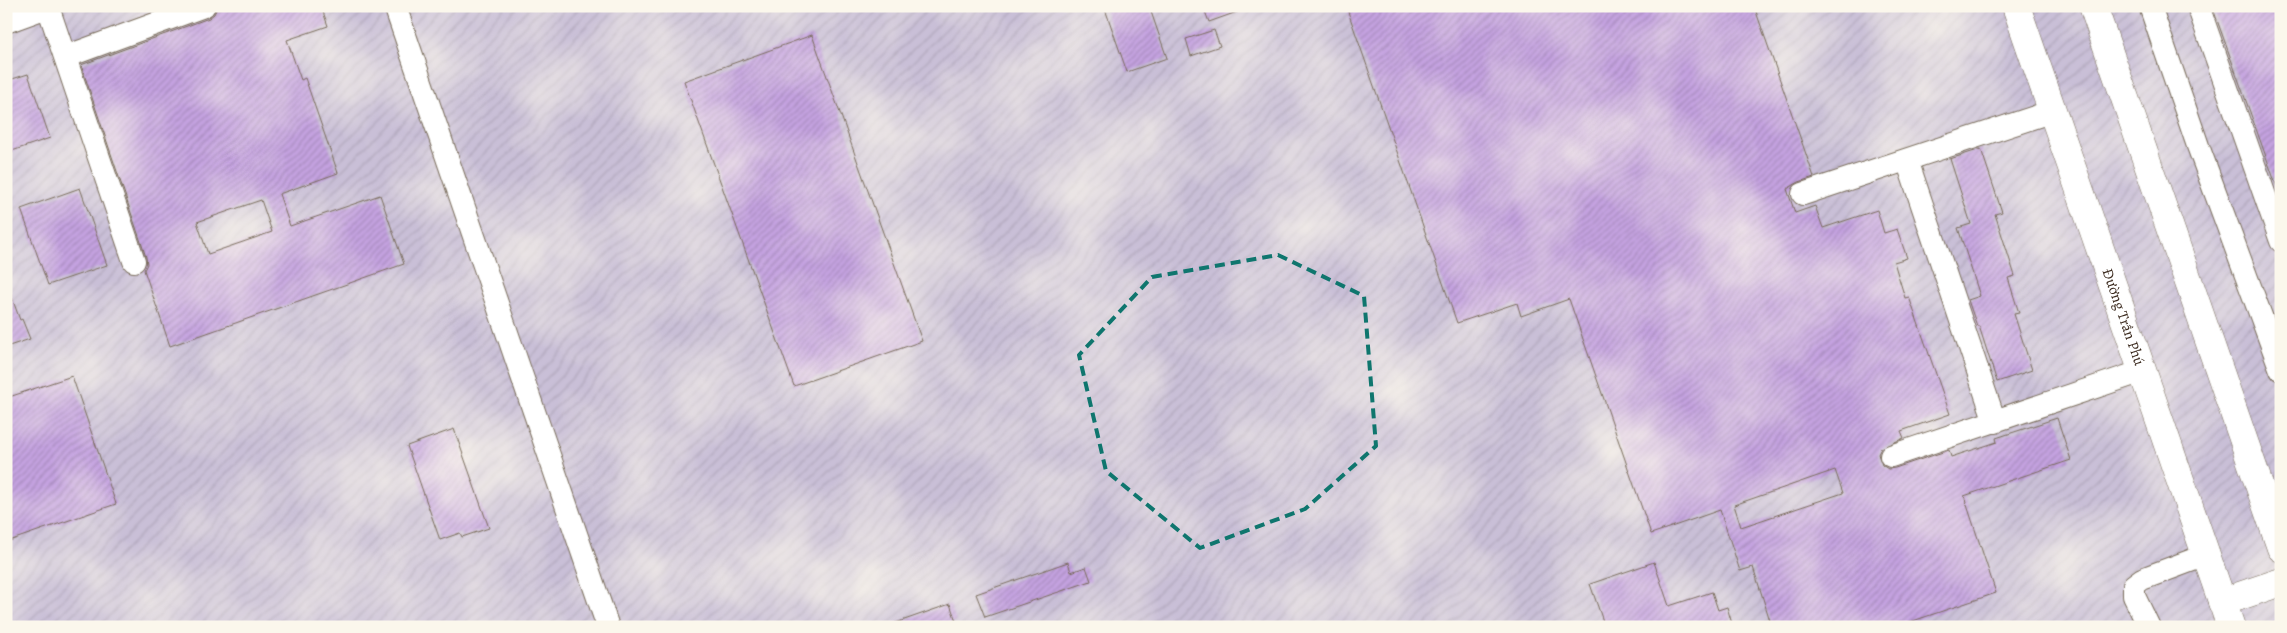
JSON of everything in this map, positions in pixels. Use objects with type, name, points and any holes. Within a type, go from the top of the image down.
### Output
[{"type":"main road","name":"Đường Trần Phú","points":[[2016,6],[2227,614]]},
{"type":"main road","points":[[2094,6],[2281,548]]},
{"type":"main road","points":[[2227,614],[2281,582]]},
{"type":"street","points":[[65,57],[204,6]]},
{"type":"street","points":[[395,6],[608,627]]},
{"type":"street","points":[[2150,6],[2198,146],[2281,370]]},
{"type":"street","points":[[2198,6],[2281,241]]},
{"type":"street","points":[[6,22],[49,7],[134,261]]},
{"type":"street","points":[[1803,194],[2053,111]]},
{"type":"street","points":[[1907,160],[1995,422]]},
{"type":"street","points":[[1891,456],[2143,371]]},
{"type":"street","points":[[2149,627],[2134,596],[2134,585],[2142,579],[2206,555]]},
{"type":"highlighted area","points":[[1278,255],[1364,296],[1376,446],[1305,509],[1200,548],[1106,471],[1079,355],[1152,277]]},
{"type":"shaded area","points":[[6,6],[2281,6],[2281,627],[6,627]]},
{"type":"building","points":[[218,6],[321,6],[328,26],[287,40],[301,80],[305,78],[338,173],[279,194],[290,226],[380,195],[404,264],[170,346],[144,270],[147,264],[146,257],[81,65],[209,18],[214,14]],"holes":[[[261,200],[272,232],[208,254],[197,222]]]},
{"type":"building","points":[[1104,6],[1149,6],[1167,58],[1127,72]]},
{"type":"building","points":[[1203,6],[1248,6],[1248,8],[1209,22]]},
{"type":"building","points":[[1346,6],[1754,6],[1814,177],[1799,182],[1787,189],[1795,213],[1815,206],[1823,228],[1877,210],[1884,233],[1897,229],[1907,258],[1894,262],[1905,298],[1909,297],[1950,414],[1901,431],[1904,438],[1881,448],[1878,454],[1882,465],[1888,469],[1895,468],[1949,450],[1951,457],[1997,442],[1996,438],[2057,418],[2071,460],[1964,496],[1996,593],[1895,627],[1772,627],[1753,567],[1740,571],[1720,510],[1651,534],[1569,299],[1521,316],[1517,303],[1457,323]],"holes":[[[1835,470],[1843,493],[1741,527],[1734,505]]]},
{"type":"building","points":[[2212,6],[2281,6],[2281,193],[2279,193]]},
{"type":"building","points":[[1214,30],[1220,46],[1191,56],[1186,39]]},
{"type":"building","points":[[812,35],[922,341],[794,386],[684,81]]},
{"type":"building","points":[[28,74],[50,138],[6,153],[6,81]]},
{"type":"building","points":[[1981,149],[2002,212],[1995,214],[2015,276],[2008,278],[2019,313],[2014,314],[2032,370],[1997,382],[1979,326],[1977,326],[1968,300],[1980,296],[1958,228],[1971,224],[1950,159]]},
{"type":"building","points":[[80,188],[107,265],[48,285],[21,209]]},
{"type":"building","points":[[6,287],[8,287],[20,320],[22,319],[30,339],[6,347]]},
{"type":"building","points":[[72,376],[116,504],[6,542],[6,398]]},
{"type":"building","points":[[454,429],[489,528],[462,537],[460,533],[440,540],[407,446]]},
{"type":"building","points":[[1068,562],[1071,572],[1086,567],[1091,581],[985,617],[976,594]]},
{"type":"building","points":[[1654,562],[1669,606],[1712,592],[1718,610],[1727,607],[1733,627],[1605,627],[1590,584]]},
{"type":"building","points":[[950,604],[956,621],[940,627],[891,627],[890,625]]}]
